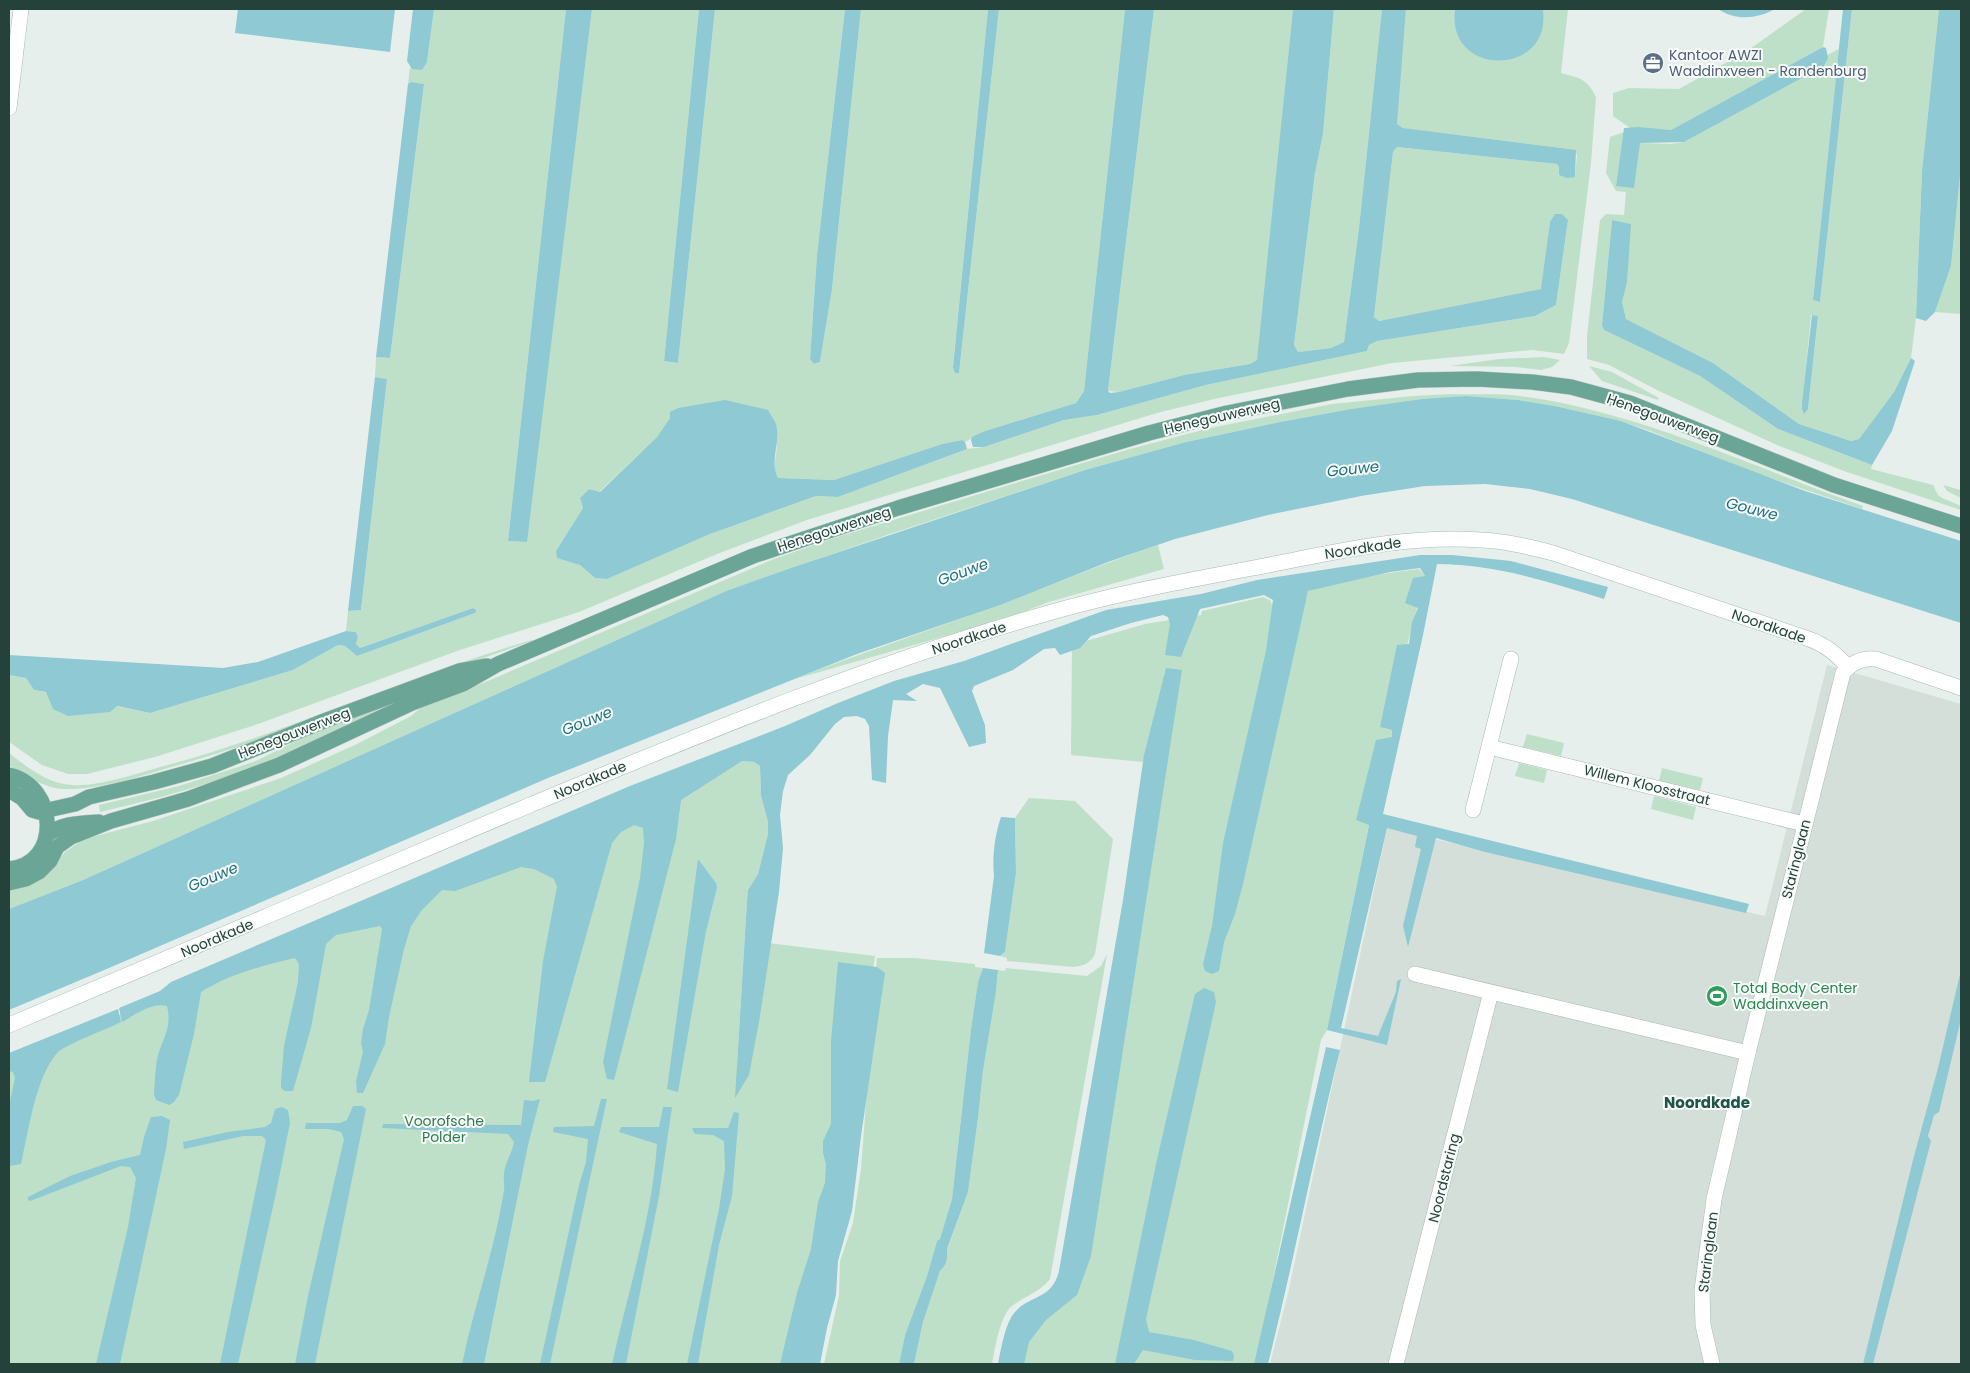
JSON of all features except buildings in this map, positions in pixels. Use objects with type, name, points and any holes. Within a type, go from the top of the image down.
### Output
[{"type":"main road","name":"Henegouwerweg","points":[[9,883],[26,879],[39,872],[50,861],[57,847],[71,837],[111,821],[188,799],[279,765],[412,703],[463,684],[498,664],[753,556],[898,508],[1149,432],[1219,415],[1348,389],[1418,380],[1477,379],[1532,382],[1571,388],[1630,403],[1834,485],[1961,526]]},
{"type":"main road","name":"Henegouwerweg","points":[[46,810],[75,804],[89,797],[212,766],[324,721],[459,671],[498,664]]},
{"type":"main road","points":[[9,775],[22,780],[38,794],[46,810],[48,828],[40,851],[35,857],[22,866],[9,869]]},
{"type":"main road","points":[[9,790],[22,798],[32,810],[39,812],[46,810]]},
{"type":"main road","name":"Henegouwerweg","points":[[38,794],[49,798],[74,795],[89,797]]},
{"type":"main road","name":"Henegouwerweg","points":[[46,836],[55,829],[69,824],[111,821]]},
{"type":"street","points":[[9,108],[21,9]]},
{"type":"street","name":"Noordkade","points":[[9,1025],[678,743],[794,698],[920,653],[1044,614],[1146,588],[1397,542],[1488,540],[1518,544],[1553,553],[1809,639],[1822,644],[1836,654],[1848,667]]},
{"type":"street","points":[[1473,810],[1511,659]]},
{"type":"street","points":[[1848,667],[1860,660],[1876,659],[1961,688]]},
{"type":"street","name":"Staringlaan","points":[[1712,1364],[1703,1325],[1702,1290],[1705,1256],[1724,1154],[1840,682],[1843,673],[1848,667]]},
{"type":"street","name":"Willem Kloosstraat","points":[[1489,747],[1804,824]]},
{"type":"street","points":[[1415,974],[1748,1053]]},
{"type":"street","name":"Noordstaring","points":[[1396,1364],[1491,992]]},
{"type":"shaded area","points":[[1827,665],[1961,704],[1961,1364],[1270,1364],[1289,1289],[1387,828],[1765,916]]},
{"type":"green space","points":[[434,9],[566,9],[508,541],[526,542],[592,9],[699,9],[664,361],[678,363],[715,9],[845,9],[817,255],[810,359],[815,364],[820,362],[832,289],[861,9],[988,9],[953,366],[959,373],[999,9],[1125,9],[1084,391],[1076,403],[985,431],[965,442],[962,440],[942,444],[834,480],[778,478],[774,471],[777,445],[670,418],[657,437],[599,492],[589,489],[580,498],[583,508],[556,551],[561,558],[580,565],[595,578],[607,579],[710,534],[816,496],[838,497],[967,449],[984,447],[1064,420],[1097,415],[1206,385],[1367,351],[1369,345],[1377,341],[1535,316],[1556,305],[1568,220],[1550,222],[1542,289],[1379,321],[1374,317],[1393,152],[1397,147],[1557,164],[1575,177],[1577,154],[1403,128],[1396,124],[1406,9],[1455,9],[1456,32],[1466,48],[1481,58],[1499,61],[1517,58],[1532,48],[1542,32],[1543,9],[1568,9],[1561,73],[1586,82],[1596,97],[1591,163],[1569,343],[1564,354],[1532,350],[1392,363],[1214,399],[1157,413],[807,520],[717,554],[579,612],[457,651],[258,724],[155,757],[87,774],[68,774],[42,765],[9,742],[9,675],[26,678],[34,690],[150,713],[293,670],[338,645],[345,646],[357,656],[475,613],[473,608],[360,648],[356,644],[358,637],[356,632],[346,631],[348,611],[361,610],[387,379],[375,377],[376,357],[390,358],[424,84],[411,82],[408,84],[410,67],[412,69],[427,62]]},
{"type":"green space","points":[[1154,9],[1293,9],[1259,349],[1257,360],[1250,364],[1184,375],[1119,392],[1108,391]]},
{"type":"green space","points":[[1334,9],[1382,9],[1359,228],[1344,342],[1331,348],[1298,352],[1294,345],[1315,173],[1323,134]]},
{"type":"green space","points":[[1806,9],[1829,9],[1823,47],[1671,130],[1630,128],[1613,116],[1613,93],[1629,88],[1679,89],[1747,51]]},
{"type":"green space","points":[[1852,9],[1939,9],[1922,171],[1916,318],[1911,358],[1894,392],[1859,439],[1851,441],[1799,424],[1713,363],[1626,319],[1622,302],[1627,283],[1630,224],[1612,220],[1602,325],[1604,330],[1700,376],[1778,429],[1872,465],[1871,469],[1933,485],[1938,495],[1959,505],[1961,510],[1844,471],[1777,445],[1661,392],[1609,365],[1587,359],[1587,336],[1600,220],[1606,214],[1624,215],[1626,192],[1616,191],[1606,173],[1610,137],[1624,132],[1616,185],[1640,143],[1671,144],[1684,142],[1824,66],[1827,55],[1839,49],[1813,300],[1820,302]],"holes":[[[1811,315],[1818,316],[1808,409],[1802,409]]]},
{"type":"green space","points":[[1961,166],[1961,314],[1935,312],[1951,266]]},
{"type":"green space","points":[[1544,357],[1560,360],[1552,367],[1541,370],[1516,367],[1450,366],[1499,359]]},
{"type":"green space","points":[[1589,366],[1612,372],[1659,398],[1658,400],[1602,381]]},
{"type":"green space","points":[[1451,394],[1520,396],[1608,414],[1694,442],[1863,506],[1862,509],[1747,470],[1621,421],[1555,406],[1518,400],[1466,396],[1351,409],[1186,442],[1085,470],[887,535],[726,591],[83,880],[9,909],[9,890],[28,886],[47,873],[65,852],[84,839],[153,821],[281,778],[355,745],[411,716],[424,705],[483,683],[774,559],[834,538],[1002,487],[1130,449],[1210,428],[1332,404]]},
{"type":"green space","points":[[1943,485],[1961,490],[1961,498],[1947,491]]},
{"type":"green space","points":[[1158,545],[1164,569],[1049,602],[1005,619],[795,679],[974,614]]},
{"type":"green space","points":[[1419,569],[1425,576],[1383,728],[1392,730],[1392,737],[1364,823],[1369,824],[1327,1030],[1321,1040],[1256,1364],[1015,1364],[1021,1337],[1071,1276],[1153,763],[1071,755],[1072,645],[1145,624],[1201,615],[1202,611],[1263,597],[1271,601],[1271,604],[1306,599],[1308,591],[1363,578]]},
{"type":"green space","points":[[532,640],[266,738],[120,782],[77,789],[57,788],[35,781],[9,765],[9,753],[38,774],[63,784],[94,784],[118,779],[257,737],[440,670]]},
{"type":"green space","points":[[418,691],[323,737],[250,768],[179,792],[100,812],[99,805],[179,786],[256,761],[326,726]]},
{"type":"green space","points":[[1527,734],[1564,743],[1561,756],[1523,747]]},
{"type":"green space","name":"Voorofsche Polder","points":[[742,761],[754,762],[760,766],[761,796],[768,822],[768,834],[758,874],[748,890],[737,1065],[759,942],[875,956],[824,1266],[803,1364],[9,1364],[9,1062],[277,946]],"holes":[[[710,876],[717,888],[706,932],[679,1085]]]},
{"type":"green space","points":[[1519,763],[1547,770],[1544,783],[1515,776]]},
{"type":"green space","points":[[1662,768],[1703,778],[1700,790],[1659,781]]},
{"type":"green space","points":[[1654,796],[1696,807],[1693,820],[1651,809]]},
{"type":"green space","points":[[1029,798],[1075,801],[1113,839],[1095,954],[1091,960],[1083,965],[1073,967],[1007,961],[1007,958],[1000,956],[1005,952],[1016,873],[1015,818]]},
{"type":"green space","points":[[1107,954],[1050,1279],[1042,1287],[1008,1310],[999,1333],[992,1364],[914,1364],[923,1322],[940,1271],[946,1261],[947,1250],[968,1192],[998,970],[1005,971],[1006,968],[1087,976],[1101,966]]},
{"type":"green space","points":[[877,958],[914,958],[975,964],[975,967],[983,968],[978,982],[971,1029],[952,1199],[940,1240],[937,1241],[927,1276],[905,1335],[899,1364],[824,1364],[839,1295],[840,1261],[853,1223],[861,1169]]},
{"type":"water","points":[[238,9],[395,9],[390,52],[235,33]]},
{"type":"water","points":[[413,9],[434,9],[427,62],[422,70],[412,69],[407,61]]},
{"type":"water","points":[[566,9],[592,9],[527,542],[508,541]]},
{"type":"water","points":[[699,9],[715,9],[678,363],[664,361]]},
{"type":"water","points":[[845,9],[861,9],[832,289],[820,362],[814,364],[810,359],[817,255]]},
{"type":"water","points":[[988,9],[999,9],[959,373],[955,373],[953,367]]},
{"type":"water","points":[[1125,9],[1154,9],[1108,391],[1110,393],[1184,375],[1250,364],[1257,360],[1293,9],[1334,9],[1323,134],[1315,173],[1294,345],[1298,352],[1331,348],[1344,342],[1359,228],[1382,9],[1406,9],[1397,124],[1403,128],[1576,150],[1575,177],[1567,178],[1559,175],[1557,164],[1397,147],[1393,152],[1374,317],[1379,321],[1541,289],[1550,222],[1555,214],[1562,214],[1568,220],[1556,305],[1535,316],[1377,341],[1369,345],[1367,351],[1206,385],[1097,415],[1064,420],[984,447],[973,447],[972,437],[985,431],[1076,403],[1084,391]]},
{"type":"water","points":[[1455,9],[1543,9],[1542,32],[1532,48],[1517,58],[1499,61],[1481,58],[1466,48],[1456,32]]},
{"type":"water","points":[[1718,9],[1775,9],[1754,17],[1739,17]]},
{"type":"water","points":[[1843,9],[1852,9],[1820,302],[1813,300]]},
{"type":"water","points":[[1939,9],[1961,9],[1961,166],[1951,266],[1935,312],[1926,321],[1916,318],[1922,171]]},
{"type":"water","points":[[1823,47],[1826,48],[1828,58],[1824,66],[1684,142],[1640,143],[1634,188],[1616,186],[1624,128],[1638,127],[1671,130]]},
{"type":"water","points":[[411,82],[424,84],[390,358],[376,357],[408,84]]},
{"type":"water","points":[[1612,220],[1631,224],[1627,283],[1622,302],[1626,319],[1713,363],[1799,424],[1851,441],[1859,439],[1894,392],[1911,358],[1915,361],[1892,431],[1872,465],[1778,429],[1700,376],[1604,330],[1602,325]]},
{"type":"water","points":[[1812,315],[1818,316],[1808,409],[1804,414],[1802,403]]},
{"type":"water","points":[[375,377],[387,379],[361,610],[348,611]]},
{"type":"water","name":"Gouwe","points":[[1466,396],[1518,400],[1555,406],[1621,421],[1805,491],[1961,541],[1961,623],[1572,499],[1530,489],[1485,484],[1425,486],[1361,496],[1268,515],[1175,539],[1108,562],[1000,605],[857,654],[548,778],[9,1010],[9,909],[83,880],[726,591],[1085,470],[1186,442],[1351,409],[1423,399]]},
{"type":"water","points":[[725,400],[768,410],[776,424],[775,465],[778,478],[834,480],[942,444],[962,440],[965,442],[967,449],[838,497],[816,496],[710,534],[607,579],[595,578],[580,565],[557,558],[556,551],[583,508],[580,498],[589,489],[600,492],[657,437],[670,418],[670,412],[678,408]]},
{"type":"water","points":[[1420,555],[1452,555],[1511,561],[1608,587],[1604,599],[1522,575],[1480,567],[1437,564],[1383,814],[1749,904],[1746,913],[1485,852],[1436,838],[1408,947],[1403,926],[1421,849],[1415,847],[1417,836],[1387,828],[1341,1028],[1378,1036],[1396,992],[1397,981],[1401,979],[1387,1045],[1327,1030],[1369,825],[1356,820],[1376,740],[1392,737],[1392,730],[1380,727],[1397,645],[1409,644],[1412,622],[1418,608],[1405,603],[1413,578],[1425,576],[1420,568],[1390,572],[1308,591],[1243,884],[1235,914],[1224,942],[1219,971],[1212,974],[1205,971],[1203,964],[1212,926],[1223,843],[1266,651],[1273,600],[1264,595],[1200,609],[1181,657],[1165,655],[1170,624],[1168,617],[1163,615],[1091,636],[1080,648],[1060,655],[1055,648],[1044,649],[1013,670],[974,686],[972,691],[985,725],[986,743],[969,747],[940,688],[923,684],[906,694],[917,701],[893,700],[888,736],[886,783],[872,780],[869,726],[865,719],[857,716],[844,717],[835,724],[810,755],[788,775],[783,791],[780,815],[783,848],[779,892],[759,1022],[749,1075],[735,1098],[748,890],[758,874],[768,834],[768,822],[761,796],[760,766],[754,762],[742,761],[681,800],[676,839],[614,1080],[607,1079],[603,1062],[640,878],[644,843],[643,828],[634,825],[621,832],[612,843],[545,1082],[529,1082],[543,961],[557,887],[554,879],[534,869],[521,867],[455,891],[442,890],[422,910],[411,926],[404,949],[385,1044],[363,1093],[357,1093],[356,1081],[363,1052],[361,1043],[369,1010],[382,929],[380,926],[336,935],[326,944],[311,1028],[293,1091],[285,1091],[281,1088],[281,1082],[284,1046],[298,982],[299,964],[295,958],[235,975],[201,992],[194,1034],[179,1095],[169,1105],[156,1100],[154,1095],[157,1060],[169,1019],[167,1006],[149,1007],[122,1022],[119,1008],[160,991],[171,982],[630,786],[785,726],[894,681],[964,661],[1106,610],[1201,594],[1257,580]]},
{"type":"water","points":[[473,608],[476,610],[475,613],[357,656],[345,646],[338,645],[293,670],[150,713],[117,706],[110,712],[68,716],[53,709],[46,692],[34,690],[26,678],[9,675],[9,655],[223,668],[258,662],[346,631],[356,632],[358,637],[356,644],[360,648]]},
{"type":"water","points":[[1166,668],[1182,670],[1091,1256],[1077,1295],[1046,1320],[1029,1342],[1024,1364],[998,1364],[1004,1337],[1015,1312],[1021,1306],[1046,1292],[1056,1280],[1059,1271],[1123,900],[1144,755]]},
{"type":"water","points":[[1001,817],[1015,818],[1016,873],[1005,952],[1000,956],[984,953],[994,876],[994,846]]},
{"type":"water","points":[[698,859],[716,883],[717,888],[706,932],[678,1092],[667,1089]]},
{"type":"water","points":[[838,962],[877,967],[885,973],[852,1211],[838,1261],[836,1295],[820,1364],[780,1364],[797,1293],[811,1249],[818,1202],[825,1183],[826,1164],[823,1153],[823,1141],[831,1124],[831,1041]]},
{"type":"water","points":[[983,968],[998,970],[968,1192],[947,1249],[946,1261],[940,1271],[923,1322],[914,1364],[899,1364],[905,1335],[927,1276],[937,1241],[940,1239],[952,1199],[971,1029],[978,982]]},
{"type":"water","points":[[1961,970],[1961,1019],[1939,1112],[1934,1115],[1928,1136],[1931,1141],[1873,1364],[1863,1364],[1913,1160],[1938,1068]]},
{"type":"water","points":[[1204,988],[1214,992],[1216,1002],[1146,1319],[1149,1332],[1194,1340],[1232,1351],[1233,1361],[1195,1360],[1143,1350],[1134,1364],[1115,1364],[1156,1164],[1195,994]]},
{"type":"water","points":[[118,1009],[121,1022],[62,1049],[50,1062],[38,1089],[21,1164],[9,1166],[9,1105],[15,1078],[13,1072],[9,1071],[9,1053]]},
{"type":"water","points":[[1326,1047],[1340,1050],[1287,1286],[1268,1364],[1254,1364]]},
{"type":"water","points":[[540,1099],[528,1145],[484,1364],[462,1364],[500,1212],[504,1190],[505,1167],[514,1142],[508,1134],[382,1128],[383,1124],[521,1125],[524,1100],[533,1101]]},
{"type":"water","points":[[601,1099],[607,1099],[550,1364],[540,1364],[579,1185],[586,1162],[588,1139],[553,1132],[554,1127],[594,1126]]},
{"type":"water","points":[[353,1106],[362,1106],[366,1109],[315,1364],[295,1364],[308,1296],[344,1139],[341,1132],[328,1129],[305,1129],[306,1123],[340,1123],[347,1120]]},
{"type":"water","points":[[282,1107],[288,1110],[290,1123],[238,1364],[220,1364],[266,1140],[262,1136],[243,1136],[184,1149],[183,1142],[228,1132],[265,1127],[271,1123],[275,1109]]},
{"type":"water","points":[[663,1107],[672,1107],[659,1196],[626,1364],[612,1364],[645,1227],[657,1144],[619,1132],[621,1127],[659,1127]]},
{"type":"water","points":[[734,1112],[739,1113],[732,1196],[719,1245],[698,1364],[687,1364],[719,1209],[725,1169],[724,1141],[713,1135],[695,1134],[692,1129],[728,1128]]},
{"type":"water","points":[[162,1116],[170,1120],[166,1149],[120,1364],[96,1364],[128,1227],[136,1178],[130,1167],[121,1166],[30,1201],[28,1197],[70,1176],[111,1162],[140,1155],[151,1117]]},
{"type":"place","name":"Kantoor AWZI Waddinxveen - Randenburg","points":[[1653,63]]},
{"type":"place","name":"Total Body Center Waddinxveen","points":[[1717,996]]},
{"type":"district","name":"Noordkade","points":[[1707,1103]]}]
